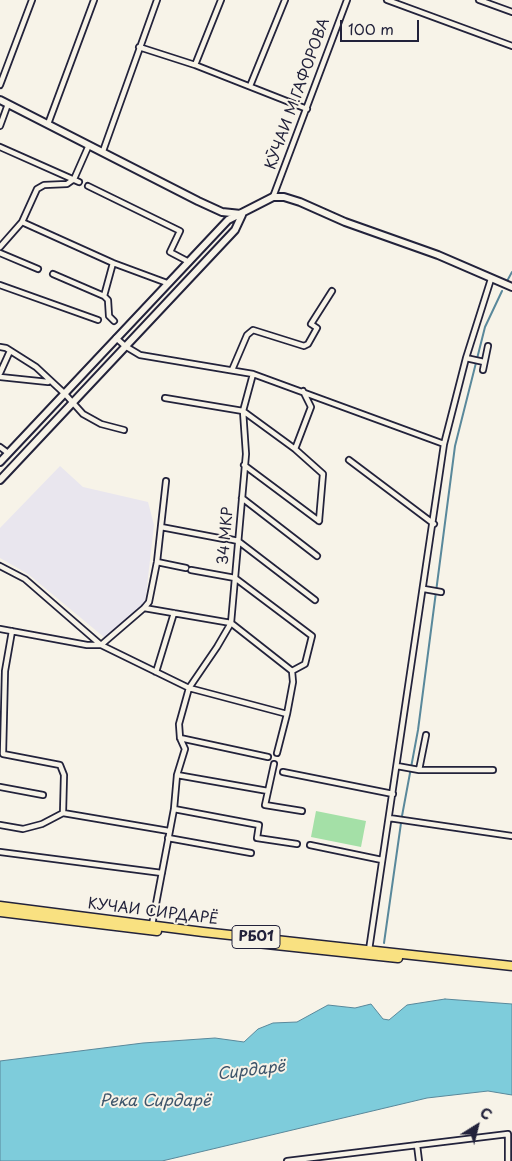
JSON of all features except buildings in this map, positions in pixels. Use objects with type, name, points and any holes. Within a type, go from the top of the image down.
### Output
[{"type":"highway","name":"КУЧАИ СИРДАРЁ","points":[[0,906],[369,953],[512,966]]},
{"type":"highway","name":"РБ01","points":[[0,912],[369,953],[512,971]]},
{"type":"main road","points":[[0,100],[222,212],[242,214]]},
{"type":"main road","points":[[0,462],[228,220],[273,198],[284,198],[300,202],[345,222],[438,255],[512,287]]},
{"type":"main road","points":[[222,212],[225,222],[222,226]]},
{"type":"main road","points":[[0,480],[235,230],[242,214]]},
{"type":"main road","points":[[207,242],[215,251]]},
{"type":"street","points":[[0,85],[32,0]]},
{"type":"street","points":[[48,124],[94,0]]},
{"type":"street","points":[[103,151],[157,0]]},
{"type":"street","points":[[195,65],[221,0]]},
{"type":"street","points":[[250,86],[285,0]]},
{"type":"street","name":"КӮЧАИ М.ГАФОРОВА","points":[[273,198],[347,0]]},
{"type":"street","points":[[387,0],[512,46]]},
{"type":"street","points":[[479,0],[512,12]]},
{"type":"street","points":[[139,47],[195,65],[307,109]]},
{"type":"street","points":[[0,126],[8,104]]},
{"type":"street","points":[[0,247],[22,222],[37,189],[44,185],[66,184],[74,179],[89,145]]},
{"type":"street","points":[[0,147],[79,182]]},
{"type":"street","points":[[88,186],[180,231],[170,252],[189,262]]},
{"type":"street","points":[[22,222],[113,263],[167,283]]},
{"type":"street","points":[[0,253],[38,269]]},
{"type":"street","points":[[104,296],[113,263]]},
{"type":"street","points":[[53,274],[104,296],[108,300],[109,316],[114,321]]},
{"type":"street","points":[[369,953],[434,524],[444,444],[466,358],[491,279]]},
{"type":"street","points":[[0,284],[98,320]]},
{"type":"street","points":[[232,370],[247,334],[254,330],[304,346],[308,344],[317,328],[311,324],[332,291]]},
{"type":"street","points":[[116,338],[140,355],[253,374],[444,444]]},
{"type":"street","points":[[479,361],[488,346]]},
{"type":"street","points":[[0,347],[36,367],[83,414],[101,424],[124,430]]},
{"type":"street","points":[[10,351],[0,375],[46,380],[56,386]]},
{"type":"street","points":[[466,358],[479,361]]},
{"type":"street","points":[[479,361],[483,370]]},
{"type":"street","name":"34 МКР","points":[[230,623],[246,454],[243,411],[253,374]]},
{"type":"street","points":[[295,449],[311,407],[303,391]]},
{"type":"street","points":[[165,398],[243,411],[295,449],[324,474],[319,521],[244,465]]},
{"type":"street","points":[[0,447],[8,453]]},
{"type":"street","points":[[349,460],[434,524]]},
{"type":"street","points":[[0,629],[87,645],[101,645],[144,608],[149,602],[157,562],[166,481]]},
{"type":"street","points":[[242,498],[317,556]]},
{"type":"street","points":[[161,527],[238,541],[316,600]]},
{"type":"street","points":[[157,562],[235,578],[312,636],[305,664],[292,671]]},
{"type":"street","points":[[0,566],[25,579],[101,645],[189,688],[286,714]]},
{"type":"street","points":[[424,588],[441,592]]},
{"type":"street","points":[[144,608],[230,623],[292,671],[293,682],[277,753]]},
{"type":"street","points":[[156,672],[174,613]]},
{"type":"street","points":[[152,925],[174,809],[177,775],[185,749],[180,738],[178,724],[189,688],[218,647],[230,623]]},
{"type":"street","points":[[12,631],[2,670],[2,754],[60,765],[64,775],[64,813]]},
{"type":"street","points":[[419,770],[426,735]]},
{"type":"street","points":[[180,738],[268,757]]},
{"type":"street","points":[[274,764],[265,805],[302,811]]},
{"type":"street","points":[[397,766],[419,770],[493,770]]},
{"type":"street","points":[[283,772],[393,794]]},
{"type":"street","points":[[177,775],[268,791]]},
{"type":"street","points":[[0,787],[42,795]]},
{"type":"street","points":[[174,809],[259,825],[257,838],[297,844]]},
{"type":"street","points":[[0,824],[23,828],[42,824],[64,813],[169,831]]},
{"type":"street","points":[[389,818],[512,836]]},
{"type":"street","points":[[168,838],[251,853]]},
{"type":"street","points":[[310,845],[382,860]]},
{"type":"street","points":[[0,852],[162,873]]},
{"type":"street","points":[[287,1161],[508,1134],[508,1161]]},
{"type":"street","points":[[417,1145],[419,1161]]},
{"type":"street","points":[[340,1154],[340,1161]]},
{"type":"shaded area","points":[[60,466],[83,487],[148,502],[154,525],[145,604],[105,638],[28,574],[0,558],[0,528]]},
{"type":"green space","points":[[316,811],[366,821],[361,847],[311,837]]},
{"type":"water","name":"Река Сирдарё","points":[[445,999],[512,1004],[512,1095],[488,1091],[427,1098],[162,1161],[0,1161],[0,1061],[143,1043],[215,1038],[244,1042],[258,1029],[273,1023],[297,1022],[328,1005],[355,1008],[371,1004],[383,1019],[389,1020],[407,1005]]},
{"type":"waterway","points":[[506,283],[512,272]]},
{"type":"waterway","points":[[384,943],[402,816],[418,730],[455,446],[485,327],[502,291]]},
{"type":"water label","name":"Сирдарё","points":[[251,1071]]}]
